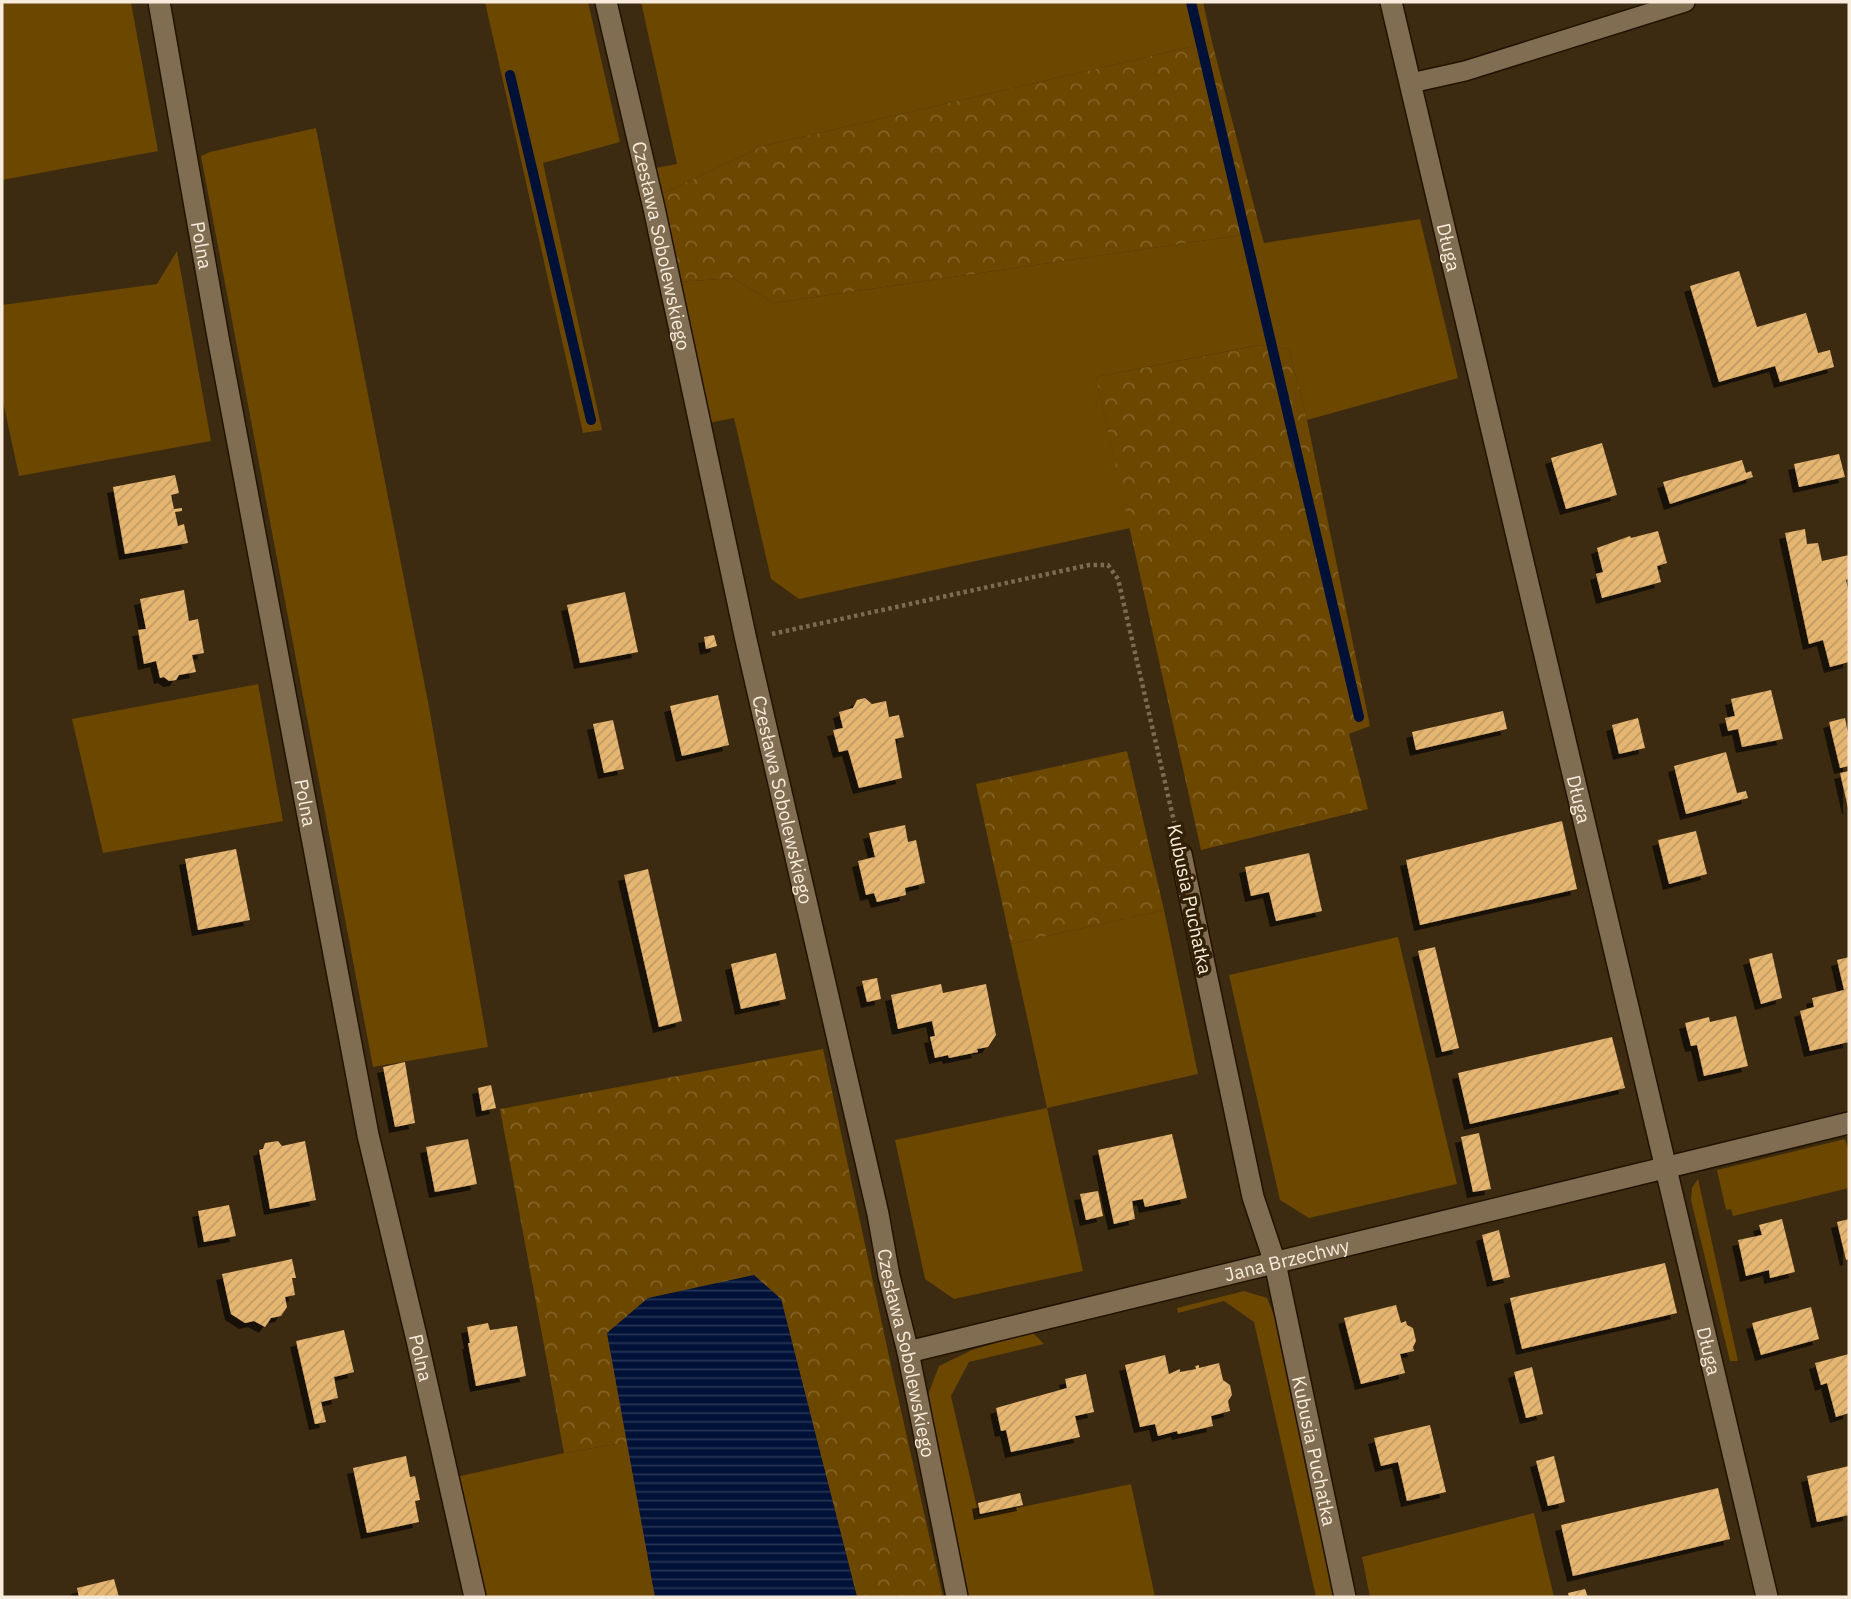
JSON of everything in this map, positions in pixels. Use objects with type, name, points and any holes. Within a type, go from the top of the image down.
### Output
[{"type":"street","name":"Polna","points":[[159,2],[223,364],[368,1135],[475,1597]]},
{"type":"street","name":"Czesława Sobolewskiego","points":[[606,2],[657,221],[746,640],[878,1214],[957,1597]]},
{"type":"street","name":"Długa","points":[[1391,2],[1767,1597]]},
{"type":"street","name":"Kubusia Puchatka","points":[[1181,854],[1253,1197],[1275,1263],[1345,1597]]},
{"type":"street","name":"Jana Brzechwy","points":[[908,1352],[1849,1123]]},
{"type":"lane","points":[[1411,83],[1465,71],[1685,2]]},
{"type":"path","name":"Kubusia Puchatka","points":[[746,640],[1089,565],[1108,565],[1118,579],[1181,854]]},
{"type":"green space","points":[[2,2],[131,2],[158,151],[2,180]]},
{"type":"green space","points":[[485,2],[588,2],[620,142],[543,163],[602,430],[583,433]]},
{"type":"green space","points":[[641,2],[1203,2],[1212,42],[763,146],[660,195],[655,168],[677,164]]},
{"type":"green space","points":[[1212,42],[1260,229],[1235,236],[774,303],[733,278],[680,282],[660,195],[763,146]]},
{"type":"green space","points":[[316,128],[429,707],[488,1047],[373,1067],[201,156]]},
{"type":"green space","points":[[1420,219],[1458,378],[1307,420],[1289,349],[1259,345],[1096,377],[1130,528],[799,599],[771,579],[734,418],[708,423],[680,282],[733,278],[774,303],[1235,236],[1260,229],[1264,243]]},
{"type":"green space","points":[[177,251],[211,441],[19,476],[2,397],[2,305],[157,284]]},
{"type":"green space","points":[[1260,345],[1289,349],[1307,420],[1370,726],[1349,734],[1368,809],[1201,850],[1096,377]]},
{"type":"green space","points":[[258,684],[283,821],[103,853],[72,719]]},
{"type":"green space","points":[[1127,751],[1164,910],[1011,944],[976,784]]},
{"type":"green space","points":[[1164,910],[1198,1074],[1047,1108],[1011,944]]},
{"type":"green space","points":[[1398,937],[1457,1184],[1309,1218],[1280,1200],[1229,975]]},
{"type":"green space","points":[[823,1049],[943,1597],[857,1597],[781,1299],[607,1333],[628,1442],[564,1453],[500,1109]]},
{"type":"green space","points":[[1047,1108],[1083,1271],[954,1299],[925,1279],[895,1140]]},
{"type":"green space","points":[[1845,1139],[1849,1153],[1849,1188],[1733,1216],[1731,1209],[1726,1210],[1717,1170]]},
{"type":"green space","points":[[1698,1179],[1738,1361],[1730,1361],[1691,1200],[1692,1188]]},
{"type":"green space","points":[[1244,1291],[1267,1298],[1275,1318],[1337,1597],[1316,1597],[1254,1322],[1224,1301],[1178,1313],[1177,1308]]},
{"type":"green space","points":[[1032,1332],[1044,1344],[969,1362],[951,1396],[979,1516],[1131,1484],[1155,1597],[966,1597],[930,1423],[929,1392],[939,1366],[972,1350]]},
{"type":"green space","points":[[628,1442],[655,1597],[484,1597],[456,1477]]},
{"type":"green space","points":[[1534,1513],[1554,1597],[1370,1597],[1362,1557]]},
{"type":"water","points":[[754,1275],[781,1299],[857,1597],[655,1597],[607,1333],[648,1298]]},
{"type":"building","points":[[1739,271],[1757,327],[1806,313],[1818,353],[1830,350],[1834,367],[1780,382],[1775,366],[1719,382],[1690,286]]},
{"type":"building","points":[[1602,443],[1617,495],[1566,509],[1551,458]]},
{"type":"building","points":[[1839,454],[1845,477],[1799,487],[1794,464]]},
{"type":"building","points":[[1742,460],[1746,473],[1751,471],[1753,477],[1670,504],[1663,482]]},
{"type":"building","points":[[175,475],[179,493],[171,495],[174,509],[182,508],[182,511],[175,512],[178,526],[184,524],[188,543],[125,554],[113,487]]},
{"type":"building","points":[[1805,529],[1807,544],[1818,543],[1822,561],[1849,555],[1849,579],[1846,580],[1849,594],[1849,662],[1830,667],[1823,640],[1809,644],[1785,533]]},
{"type":"building","points":[[1658,531],[1667,563],[1657,566],[1661,582],[1602,598],[1596,574],[1603,572],[1597,548],[1630,536],[1631,538]]},
{"type":"building","points":[[184,590],[189,621],[198,619],[204,653],[192,655],[196,672],[179,675],[176,680],[169,681],[164,677],[160,678],[156,661],[144,664],[138,630],[146,629],[140,599]]},
{"type":"building","points":[[625,592],[638,652],[580,663],[567,605]]},
{"type":"building","points":[[714,635],[717,646],[706,649],[704,637]]},
{"type":"building","points":[[1771,690],[1783,739],[1742,747],[1738,729],[1728,731],[1725,718],[1735,716],[1731,699]]},
{"type":"building","points":[[718,695],[729,745],[682,756],[670,706]]},
{"type":"building","points":[[865,698],[872,704],[886,701],[889,717],[899,715],[904,737],[895,739],[902,778],[859,788],[848,750],[839,752],[833,730],[843,728],[839,712],[853,708],[857,700]]},
{"type":"building","points":[[1503,711],[1507,729],[1416,750],[1412,732]]},
{"type":"building","points":[[1638,718],[1645,748],[1619,754],[1612,725]]},
{"type":"building","points":[[1845,718],[1849,738],[1849,766],[1840,768],[1829,722]]},
{"type":"building","points":[[613,720],[624,769],[604,773],[593,724]]},
{"type":"building","points":[[1726,752],[1737,793],[1746,791],[1748,798],[1686,814],[1674,766]]},
{"type":"building","points":[[1849,771],[1849,808],[1848,808],[1840,773]]},
{"type":"building","points":[[1562,821],[1577,889],[1420,925],[1406,860]]},
{"type":"building","points":[[905,825],[908,842],[916,840],[925,883],[905,888],[906,895],[877,902],[874,893],[866,895],[858,861],[875,857],[869,833]]},
{"type":"building","points":[[1696,831],[1707,874],[1669,884],[1658,840]]},
{"type":"building","points":[[236,849],[250,920],[198,930],[185,859]]},
{"type":"building","points":[[1309,853],[1322,911],[1276,921],[1269,892],[1251,896],[1245,867]]},
{"type":"building","points":[[648,869],[682,1021],[659,1027],[624,875]]},
{"type":"building","points":[[1435,947],[1459,1048],[1442,1052],[1418,951]]},
{"type":"building","points":[[776,953],[786,999],[741,1009],[731,964]]},
{"type":"building","points":[[1772,953],[1782,998],[1761,1004],[1749,959]]},
{"type":"building","points":[[1849,957],[1849,1042],[1810,1051],[1800,1011],[1814,1007],[1812,998],[1844,990],[1837,960]]},
{"type":"building","points":[[877,978],[881,999],[867,1002],[862,981]]},
{"type":"building","points":[[941,984],[943,993],[986,984],[996,1035],[988,1047],[977,1049],[978,1052],[935,1058],[930,1037],[935,1036],[932,1021],[898,1029],[891,995]]},
{"type":"building","points":[[1736,1016],[1748,1066],[1704,1076],[1697,1045],[1691,1046],[1685,1023],[1709,1017],[1710,1022]]},
{"type":"building","points":[[1612,1037],[1625,1088],[1470,1124],[1458,1073]]},
{"type":"building","points":[[405,1062],[415,1123],[395,1127],[383,1067]]},
{"type":"building","points":[[491,1085],[496,1108],[482,1111],[478,1088]]},
{"type":"building","points":[[1479,1133],[1491,1189],[1473,1192],[1461,1137]]},
{"type":"building","points":[[1172,1134],[1187,1198],[1145,1207],[1143,1199],[1132,1201],[1135,1219],[1114,1224],[1098,1150]]},
{"type":"building","points":[[468,1139],[477,1184],[435,1192],[426,1147]]},
{"type":"building","points":[[278,1141],[282,1146],[305,1141],[316,1200],[270,1209],[259,1150],[263,1149],[265,1143]]},
{"type":"building","points":[[1098,1191],[1103,1216],[1086,1220],[1080,1194]]},
{"type":"building","points":[[229,1205],[236,1236],[204,1242],[198,1211]]},
{"type":"building","points":[[1782,1219],[1795,1272],[1770,1278],[1769,1270],[1746,1276],[1738,1240],[1762,1235],[1759,1225]]},
{"type":"building","points":[[1849,1219],[1849,1259],[1846,1260],[1837,1222]]},
{"type":"building","points":[[1499,1230],[1510,1277],[1493,1281],[1482,1235]]},
{"type":"building","points":[[292,1259],[296,1278],[292,1278],[295,1295],[285,1297],[287,1307],[281,1316],[271,1318],[265,1327],[254,1321],[245,1323],[231,1314],[222,1274]]},
{"type":"building","points":[[1665,1263],[1677,1313],[1522,1349],[1510,1298]]},
{"type":"building","points":[[1396,1305],[1401,1323],[1406,1321],[1407,1325],[1413,1328],[1416,1341],[1414,1351],[1400,1354],[1405,1373],[1361,1384],[1344,1318]]},
{"type":"building","points":[[1811,1307],[1819,1339],[1761,1355],[1752,1323]]},
{"type":"building","points":[[488,1323],[490,1330],[517,1326],[526,1376],[476,1386],[467,1327]]},
{"type":"building","points":[[344,1330],[354,1372],[334,1377],[338,1398],[321,1402],[326,1422],[315,1424],[296,1341]]},
{"type":"building","points":[[1849,1354],[1849,1413],[1836,1417],[1827,1383],[1821,1385],[1815,1363]]},
{"type":"building","points":[[1165,1355],[1169,1374],[1180,1369],[1180,1372],[1196,1369],[1195,1366],[1199,1365],[1199,1368],[1219,1363],[1223,1380],[1230,1385],[1230,1411],[1211,1416],[1213,1426],[1178,1434],[1177,1431],[1158,1436],[1155,1424],[1140,1427],[1125,1365]]},
{"type":"building","points":[[1532,1367],[1543,1414],[1526,1418],[1514,1372]]},
{"type":"building","points":[[1086,1374],[1094,1412],[1075,1416],[1080,1437],[1011,1452],[1006,1430],[1001,1431],[996,1408],[1067,1388],[1065,1379]]},
{"type":"building","points":[[1430,1425],[1446,1492],[1407,1501],[1398,1462],[1381,1466],[1374,1438]]},
{"type":"building","points":[[406,1456],[410,1477],[415,1476],[420,1500],[415,1501],[419,1522],[367,1533],[353,1468]]},
{"type":"building","points":[[1554,1456],[1565,1502],[1548,1506],[1536,1461]]},
{"type":"building","points":[[1849,1466],[1849,1515],[1817,1522],[1807,1476]]},
{"type":"building","points":[[1718,1488],[1730,1539],[1573,1576],[1561,1525]]},
{"type":"building","points":[[1020,1493],[1023,1505],[980,1514],[978,1503]]},
{"type":"building","points":[[114,1579],[119,1597],[79,1597],[77,1588]]},
{"type":"building","points":[[1585,1589],[1588,1597],[1569,1597],[1568,1593]]},
{"type":"waterway","points":[[1191,2],[1359,717]]},
{"type":"waterway","points":[[510,75],[591,420]]}]
